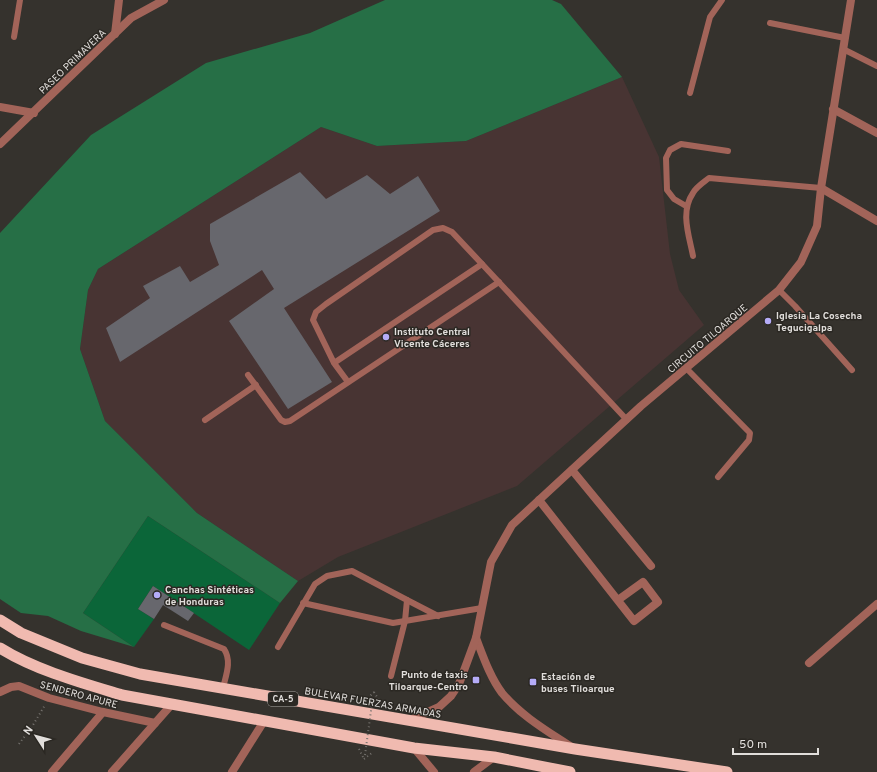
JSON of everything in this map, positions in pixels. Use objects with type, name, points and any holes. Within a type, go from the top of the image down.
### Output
[{"type":"highway","name":"BULEVAR FUERZAS ARMADAS","points":[[0,620],[22,633],[82,658],[140,674],[575,749],[727,772]]},
{"type":"highway","points":[[0,648],[12,656],[75,681],[122,695],[414,748],[494,757],[570,772]]},
{"type":"street","points":[[115,34],[119,0]]},
{"type":"street","name":"PASEO PRIMAVERA","points":[[0,144],[34,113],[131,18],[164,0]]},
{"type":"street","name":"CIRCUITO TILOARQUE","points":[[410,720],[439,707],[451,696],[460,684],[476,638],[491,562],[512,525],[686,368],[779,290],[801,262],[817,226],[820,188],[851,0]]},
{"type":"street","points":[[0,107],[34,113]]},
{"type":"street","points":[[833,109],[877,133]]},
{"type":"street","points":[[820,188],[877,221]]},
{"type":"street","points":[[572,470],[651,566]]},
{"type":"street","points":[[539,500],[634,621],[658,602],[643,582],[618,600]]},
{"type":"street","points":[[809,663],[877,604]]},
{"type":"street","points":[[476,638],[487,667],[502,693],[530,719],[575,749]]},
{"type":"street","name":"SENDERO APURE","points":[[0,692],[11,687],[19,686],[49,698],[103,712],[155,723]]},
{"type":"street","points":[[112,772],[172,704]]},
{"type":"street","points":[[52,772],[103,712]]},
{"type":"street","points":[[232,772],[264,721]]},
{"type":"street","points":[[414,748],[434,772]]},
{"type":"street","points":[[474,772],[494,757]]},
{"type":"lane","points":[[14,37],[20,0]]},
{"type":"lane","points":[[690,93],[710,17],[722,0]]},
{"type":"lane","points":[[770,22],[845,38]]},
{"type":"lane","points":[[843,49],[877,66]]},
{"type":"lane","points":[[686,206],[674,198],[667,190],[666,158],[670,150],[681,144],[728,151]]},
{"type":"lane","points":[[693,256],[685,219],[686,206],[693,192],[709,178],[820,188]]},
{"type":"lane","points":[[348,382],[334,363],[313,320],[316,312],[433,230],[443,228],[452,232],[627,420]]},
{"type":"lane","points":[[334,363],[482,264]]},
{"type":"lane","points":[[248,375],[281,420],[285,422],[290,421],[499,282]]},
{"type":"lane","points":[[779,290],[852,370]]},
{"type":"lane","points":[[686,368],[750,432],[749,440],[718,477]]},
{"type":"lane","points":[[205,420],[256,385]]},
{"type":"lane","points":[[278,647],[315,584],[327,576],[352,571],[438,616]]},
{"type":"lane","points":[[391,676],[405,621],[408,600]]},
{"type":"lane","points":[[303,603],[394,623],[482,608]]},
{"type":"lane","points":[[164,625],[224,649],[227,654],[228,661],[223,688]]},
{"type":"path","points":[[364,759],[374,692]]},
{"type":"path","points":[[19,744],[33,725],[49,698]]},
{"type":"shaded area","name":"Instituto Central Vicente Cáceres","points":[[622,77],[659,157],[670,254],[679,290],[704,325],[517,486],[338,557],[298,581],[197,513],[105,421],[80,349],[88,290],[98,269],[321,127],[377,146],[466,141]]},
{"type":"green space","points":[[385,0],[552,0],[561,4],[622,77],[466,141],[377,146],[321,127],[98,269],[88,290],[80,349],[105,421],[197,513],[298,581],[280,603],[148,516],[83,613],[134,647],[81,631],[48,616],[21,613],[0,599],[0,233],[91,135],[206,63],[310,33]]},
{"type":"green space","points":[[148,516],[280,603],[249,650],[153,586],[138,609],[154,619],[134,647],[83,613]]},
{"type":"building","points":[[300,172],[326,199],[367,175],[390,194],[418,176],[440,211],[284,308],[332,382],[288,409],[229,321],[274,289],[262,270],[120,362],[106,328],[150,298],[143,286],[180,266],[190,282],[219,265],[210,241],[210,224]]},
{"type":"building","name":"Canchas Sintéticas de Honduras","points":[[153,586],[194,613],[188,621],[163,605],[154,619],[138,609]]},
{"type":"place","name":"Iglesia La Cosecha Tegucigalpa","points":[[768,321]]},
{"type":"place","name":"Instituto Central Vicente Cáceres","points":[[386,337]]},
{"type":"place","name":"Canchas Sintéticas de Honduras","points":[[157,595]]},
{"type":"place","name":"Punto de taxis Tiloarque-Centro","points":[[476,680]]},
{"type":"place","name":"Estación de buses Tiloarque","points":[[533,682]]}]
